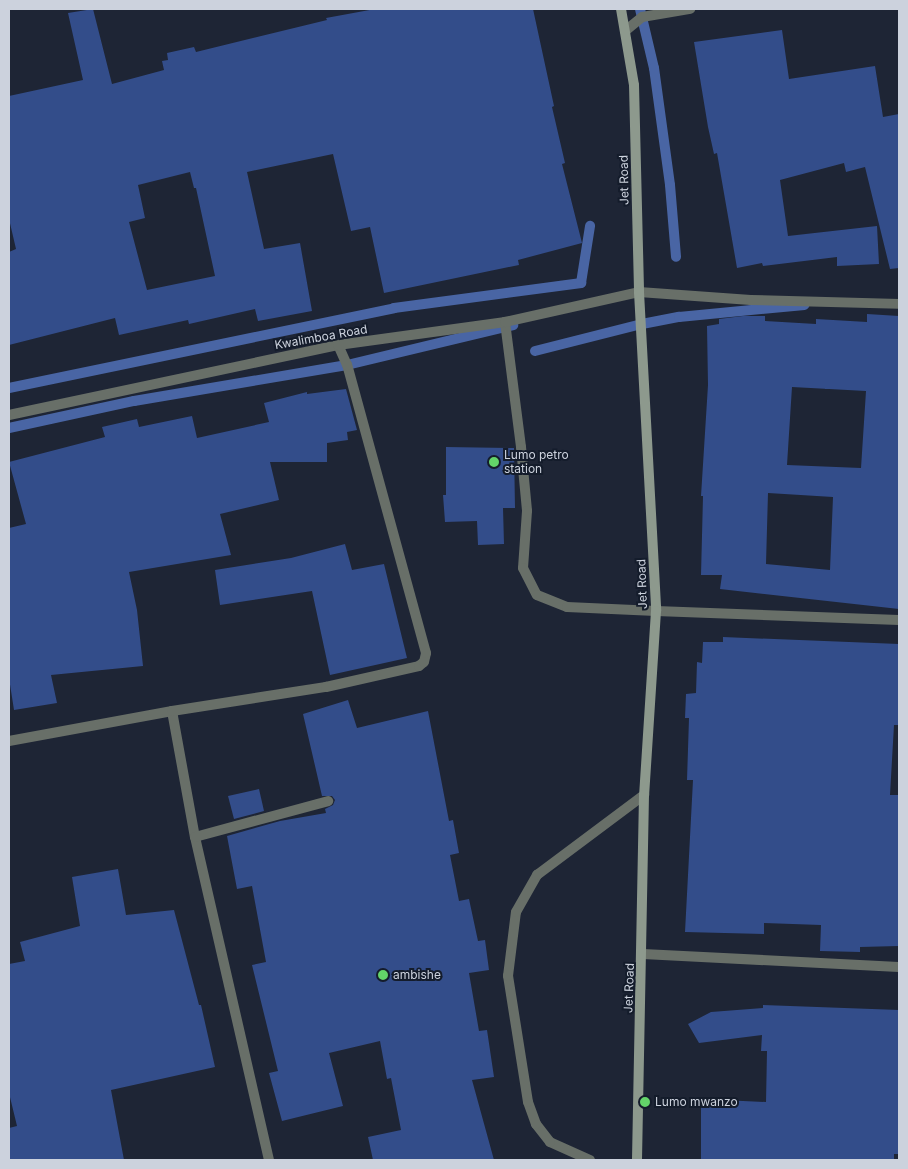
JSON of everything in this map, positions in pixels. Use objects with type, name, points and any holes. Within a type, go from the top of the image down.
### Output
[{"type":"main road","name":"Jet Road","points":[[622,9],[634,85],[639,292],[656,611],[644,795],[643,954],[637,1160]]},
{"type":"street","points":[[625,30],[642,17],[690,9]]},
{"type":"street","name":"Kwalimboa Road","points":[[9,415],[338,345],[505,322],[639,292],[750,300],[899,304]]},
{"type":"street","points":[[505,322],[527,511],[523,568],[537,595],[567,607],[899,620]]},
{"type":"street","points":[[9,741],[172,711],[326,687],[419,666],[426,657],[347,365],[338,345]]},
{"type":"street","points":[[172,711],[195,837],[269,1160]]},
{"type":"street","points":[[590,1160],[550,1142],[536,1124],[528,1102],[508,976],[516,912],[537,875],[644,795]]},
{"type":"street","points":[[195,837],[328,801]]},
{"type":"street","points":[[643,954],[899,967]]},
{"type":"building","points":[[93,9],[112,84],[164,70],[162,61],[168,60],[167,53],[194,47],[196,52],[327,20],[326,18],[375,9],[533,9],[565,163],[562,164],[582,243],[518,260],[519,265],[384,293],[370,227],[351,231],[333,154],[247,172],[264,249],[300,243],[312,311],[258,321],[255,309],[189,324],[188,320],[119,335],[115,318],[9,345],[9,252],[16,249],[9,219],[9,96],[83,80],[68,13]],"holes":[[[190,172],[194,188],[196,188],[215,276],[147,290],[129,222],[145,218],[138,185]]]},
{"type":"building","points":[[782,30],[789,79],[875,66],[883,117],[899,114],[899,268],[890,269],[865,167],[846,172],[844,163],[780,180],[788,236],[877,226],[879,264],[837,266],[837,257],[763,266],[762,263],[737,268],[717,153],[714,154],[708,127],[694,42]]},
{"type":"building","points":[[867,314],[899,316],[899,609],[720,589],[722,575],[701,575],[703,496],[701,496],[708,385],[707,326],[719,324],[719,319],[743,316],[765,316],[765,321],[816,324],[816,319],[867,322]],"holes":[[[792,387],[866,391],[861,468],[787,465]],[[768,493],[833,497],[830,570],[766,564]]]},
{"type":"building","points":[[346,389],[357,430],[347,432],[348,440],[327,443],[327,462],[270,462],[279,500],[220,514],[231,555],[129,572],[137,610],[143,666],[51,675],[57,703],[14,710],[9,678],[9,528],[26,524],[9,462],[105,437],[102,427],[137,419],[139,427],[192,416],[197,438],[269,422],[264,403],[307,392],[307,394]]},
{"type":"building","points":[[446,447],[514,448],[515,508],[503,508],[504,544],[478,545],[477,521],[445,522],[443,495],[446,495]]},
{"type":"building","points":[[345,544],[352,570],[384,564],[407,658],[330,675],[312,591],[220,605],[215,570],[291,558]]},
{"type":"building","points":[[723,637],[899,644],[899,725],[894,725],[890,795],[899,795],[899,946],[860,947],[860,952],[820,951],[821,925],[764,923],[764,934],[685,932],[693,780],[687,780],[689,718],[685,718],[686,694],[696,693],[697,662],[702,663],[703,642],[723,642]]},
{"type":"building","points":[[348,700],[357,728],[428,711],[449,821],[453,820],[459,853],[450,855],[459,901],[469,899],[478,941],[485,940],[489,970],[469,973],[479,1031],[487,1030],[494,1077],[472,1080],[494,1160],[373,1160],[368,1137],[401,1130],[391,1078],[387,1079],[380,1041],[329,1053],[343,1106],[282,1121],[269,1073],[278,1071],[252,965],[266,962],[252,886],[237,889],[227,836],[280,821],[326,813],[325,809],[333,805],[335,800],[332,796],[322,796],[303,714]]},
{"type":"building","points":[[259,789],[264,811],[234,819],[228,796]]},
{"type":"building","points":[[118,869],[126,915],[174,910],[199,1005],[201,1005],[215,1067],[111,1090],[124,1160],[9,1160],[9,1128],[17,1126],[9,1093],[9,964],[25,961],[20,942],[80,926],[72,877]]},
{"type":"building","points":[[763,1005],[899,1010],[899,1154],[894,1154],[894,1160],[701,1160],[701,1099],[766,1102],[767,1051],[761,1051],[762,1035],[699,1043],[688,1024],[711,1012],[763,1008]]},
{"type":"waterway","points":[[640,9],[654,68],[670,185],[676,257]]},
{"type":"waterway","points":[[9,388],[394,308],[581,283],[590,226]]},
{"type":"waterway","points":[[535,351],[642,324],[679,317],[804,305]]},
{"type":"waterway","points":[[9,428],[134,401],[347,365],[513,325]]},
{"type":"place","name":"Lumo petro station","points":[[494,462]]},
{"type":"place","name":"ambishe","points":[[383,975]]},
{"type":"place","name":"Lumo mwanzo","points":[[645,1102]]}]
